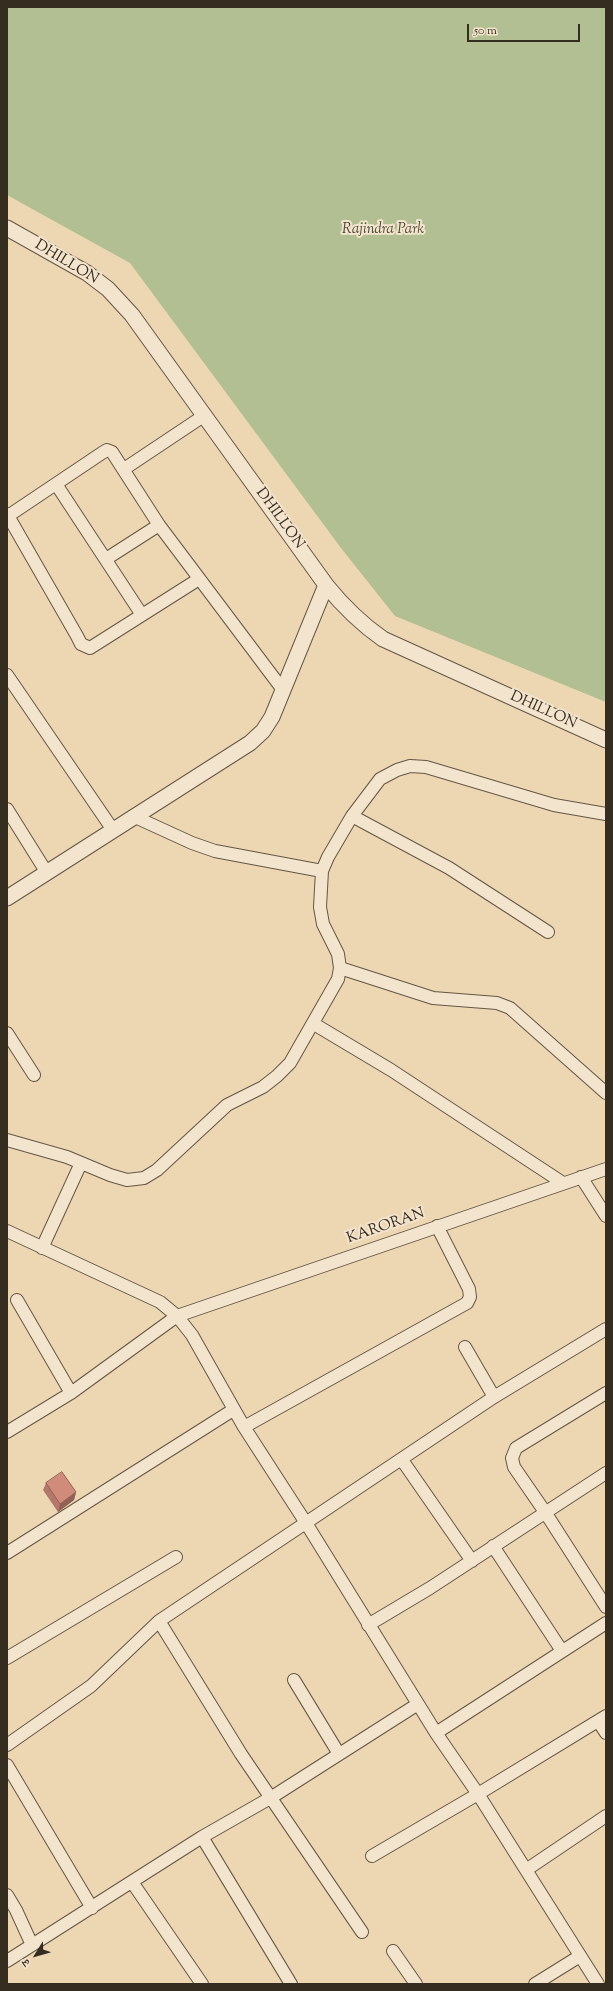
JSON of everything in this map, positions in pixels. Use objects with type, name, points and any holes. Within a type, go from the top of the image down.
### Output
[{"type":"street","name":"DHILLON","points":[[7,228],[87,273],[108,289],[132,315],[326,585],[340,603],[361,624],[383,639],[606,740]]},
{"type":"street","points":[[124,470],[205,415]]},
{"type":"street","points":[[199,579],[90,648],[81,644],[8,515],[107,450],[112,452],[159,525],[283,690]]},
{"type":"street","points":[[56,484],[142,615]]},
{"type":"street","points":[[106,559],[159,525]]},
{"type":"street","points":[[7,898],[133,816],[250,743],[263,731],[272,716],[326,585]]},
{"type":"street","points":[[7,675],[113,830]]},
{"type":"street","points":[[7,1140],[45,1150],[127,1180],[144,1178],[157,1170],[227,1105],[263,1087],[277,1076],[290,1063],[314,1024],[338,979],[340,968],[338,954],[323,924],[320,907],[322,871],[352,816],[380,779],[397,770],[410,766],[426,767],[554,805],[606,814]]},
{"type":"street","points":[[7,809],[47,873]]},
{"type":"street","points":[[133,816],[192,843],[215,851],[322,871]]},
{"type":"street","points":[[352,816],[449,868],[548,932]]},
{"type":"street","points":[[340,968],[433,998],[497,1003],[510,1008],[606,1092]]},
{"type":"street","points":[[314,1024],[391,1070],[563,1183]]},
{"type":"street","points":[[7,1033],[34,1075]]},
{"type":"street","points":[[42,1248],[81,1163]]},
{"type":"street","name":"KARORAN","points":[[7,1432],[71,1393],[177,1316],[606,1169]]},
{"type":"street","points":[[581,1177],[606,1216]]},
{"type":"street","points":[[244,1427],[467,1303],[470,1297],[469,1289],[437,1226]]},
{"type":"street","points":[[7,1231],[160,1302],[177,1316],[192,1335],[233,1410],[306,1523],[436,1733],[478,1794],[598,1984]]},
{"type":"street","points":[[17,1300],[71,1393]]},
{"type":"street","points":[[7,1745],[95,1682],[159,1621],[402,1460],[494,1397],[606,1329]]},
{"type":"street","points":[[465,1348],[494,1397]]},
{"type":"street","points":[[606,1393],[516,1448],[512,1458],[514,1468],[545,1512],[606,1607]]},
{"type":"street","points":[[7,1553],[233,1410]]},
{"type":"street","points":[[402,1460],[472,1561]]},
{"type":"street","points":[[368,1625],[472,1561],[606,1473]]},
{"type":"street","points":[[493,1546],[562,1651]]},
{"type":"street","points":[[7,1658],[176,1557]]},
{"type":"street","points":[[159,1621],[241,1754],[272,1797],[362,1932]]},
{"type":"street","points":[[436,1733],[606,1623]]},
{"type":"street","points":[[294,1680],[339,1754]]},
{"type":"street","points":[[7,1961],[92,1908],[202,1836],[272,1797],[418,1704]]},
{"type":"street","points":[[372,1856],[478,1794],[602,1718],[606,1733]]},
{"type":"street","points":[[7,1765],[92,1908]]},
{"type":"street","points":[[526,1870],[606,1816]]},
{"type":"street","points":[[202,1836],[291,1984]]},
{"type":"street","points":[[132,1882],[202,1984]]},
{"type":"street","points":[[7,1896],[16,1910],[32,1946]]},
{"type":"street","points":[[393,1950],[416,1984]]},
{"type":"street","points":[[535,1984],[580,1956]]},
{"type":"green space","name":"Rajindra Park","points":[[7,7],[606,7],[606,702],[395,616],[341,548],[130,263],[7,195]]},
{"type":"building","points":[[62,1472],[76,1492],[60,1504],[46,1483]]}]
